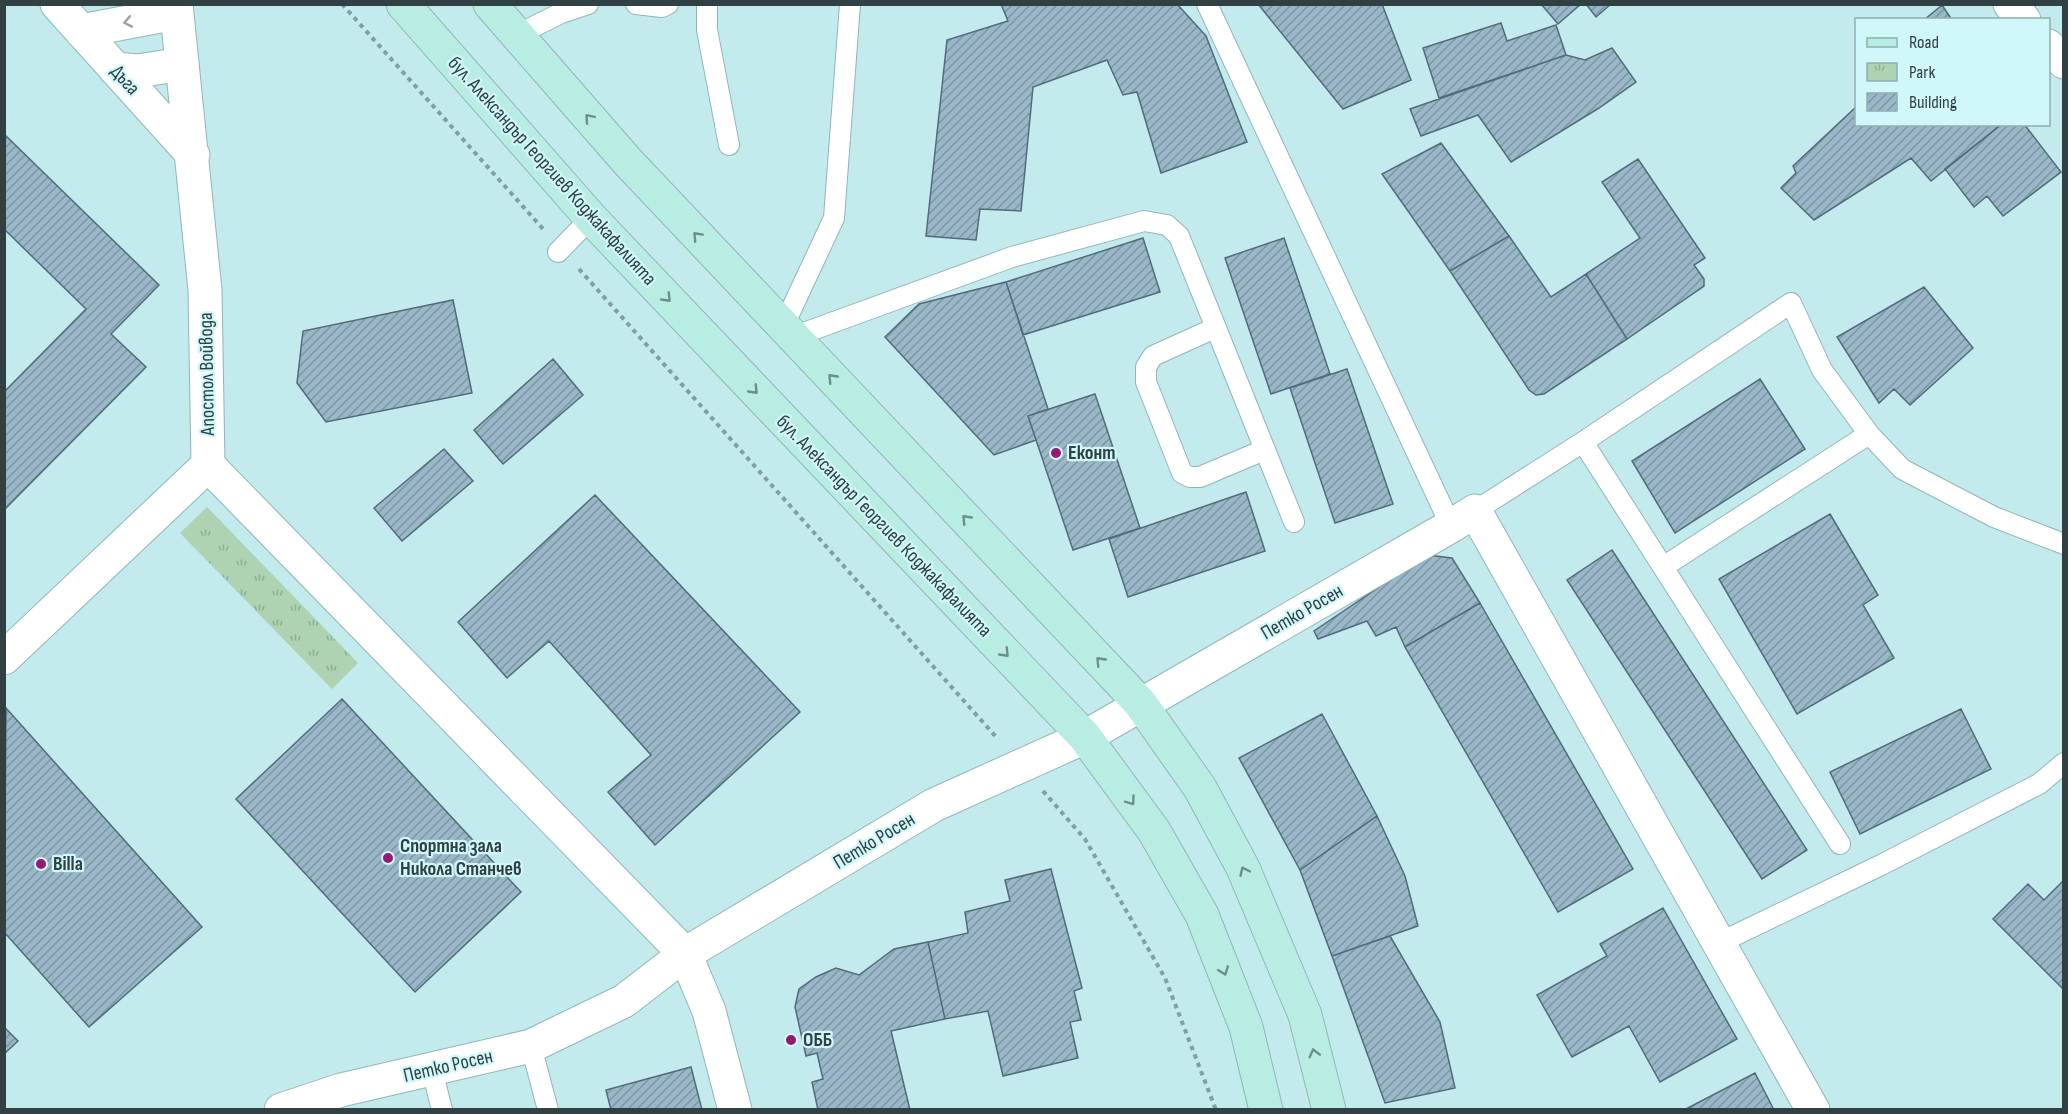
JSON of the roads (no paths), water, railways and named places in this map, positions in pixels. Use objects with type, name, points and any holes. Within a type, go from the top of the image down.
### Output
[{"type":"main road","name":"бул. Александър Георгиев Коджакафалията","points":[[403,4],[591,218],[1085,737],[1154,831],[1202,915],[1246,1027],[1266,1110]]},
{"type":"main road","points":[[490,4],[628,162],[1140,704],[1200,788],[1243,868],[1305,1015],[1329,1110]]},
{"type":"street","name":"Дъга","points":[[57,4],[193,155]]},
{"type":"street","points":[[2010,4],[2022,18]]},
{"type":"street","points":[[81,31],[176,9]]},
{"type":"street","name":"Апостол Войвода","points":[[176,9],[206,290],[208,465]]},
{"type":"street","points":[[2050,47],[2064,62]]},
{"type":"street","points":[[115,69],[138,71],[182,64]]},
{"type":"street","points":[[4,658],[208,465],[685,954],[709,1011],[735,1110]]},
{"type":"street","points":[[1463,519],[1719,943],[1813,1110]]},
{"type":"street","name":"Петко Росен","points":[[281,1110],[341,1090],[531,1046],[624,1001],[685,954],[934,805],[1085,737],[1463,519]]},
{"type":"lane","points":[[517,35],[561,13],[588,4]]},
{"type":"lane","points":[[636,4],[662,8],[668,4]]},
{"type":"lane","points":[[707,4],[707,30],[729,145]]},
{"type":"lane","points":[[788,332],[834,218],[850,4]]},
{"type":"lane","points":[[1207,4],[1463,519],[1791,303],[1822,370],[1869,434],[1902,469],[1994,517],[2064,544]]},
{"type":"lane","points":[[560,250],[591,218]]},
{"type":"lane","points":[[788,332],[1012,257],[1144,221],[1167,225],[1179,236],[1294,522]]},
{"type":"lane","points":[[1215,328],[1153,356],[1146,367],[1146,381],[1182,473],[1190,477],[1200,477],[1264,450]]},
{"type":"lane","points":[[1663,567],[1869,434]]},
{"type":"lane","points":[[1583,442],[1840,844]]},
{"type":"lane","points":[[1719,943],[1881,865],[2039,784],[2064,763]]},
{"type":"lane","points":[[531,1046],[548,1110]]},
{"type":"lane","points":[[432,1070],[442,1110]]},
{"type":"place","name":"Еконт","points":[[1056,453]]},
{"type":"place","name":"Спортна зала Никола Станчев","points":[[388,858]]},
{"type":"place","name":"Billa","points":[[41,864]]},
{"type":"place","name":"ОББ","points":[[791,1040]]}]
